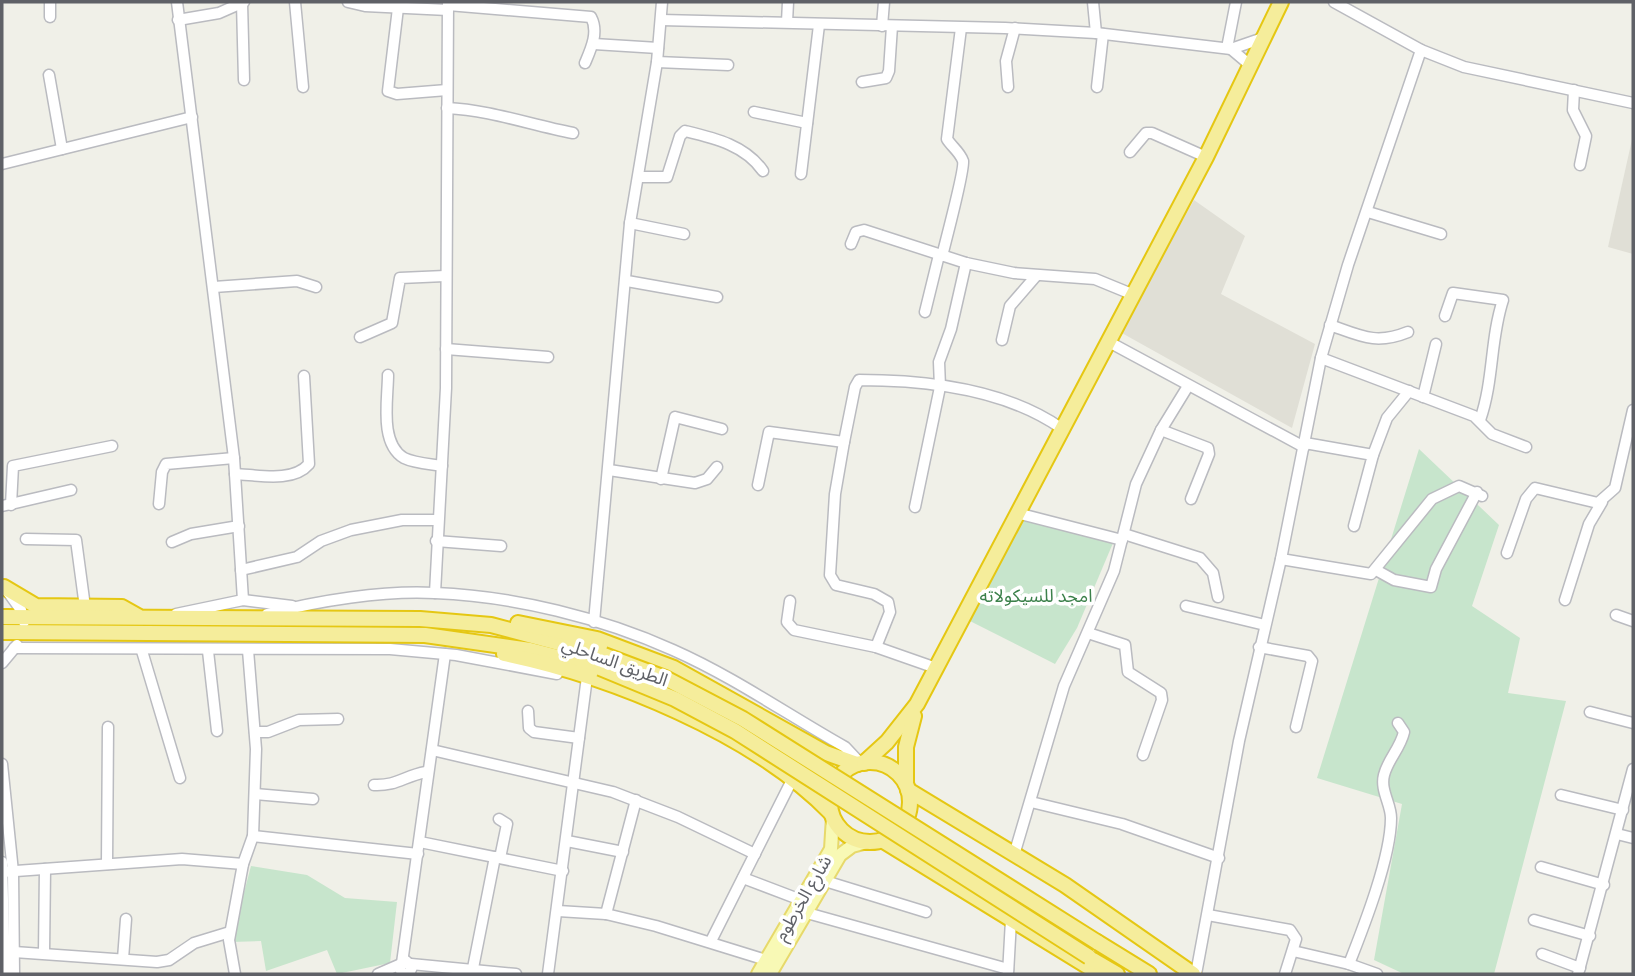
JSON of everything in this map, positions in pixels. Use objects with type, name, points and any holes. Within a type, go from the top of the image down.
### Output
[{"type":"highway","points":[[425,635],[447,644],[520,658],[676,711],[793,778],[832,815],[846,834],[866,842],[882,840],[900,829],[909,811],[906,747],[918,704],[1206,157],[1282,2]]},
{"type":"highway","points":[[1243,85],[1253,74],[1292,2]]},
{"type":"highway","points":[[3,585],[36,606],[126,607],[139,617]]},
{"type":"highway","name":"الطريق الساحلي","points":[[2,617],[24,625],[425,635],[602,661],[735,732],[1117,974]]},
{"type":"highway","name":"الطريق الساحلي","points":[[2,632],[24,625],[139,617],[420,619],[491,625],[664,678],[743,719],[1149,974]]},
{"type":"highway","points":[[491,625],[517,623],[553,628],[631,650],[705,683],[818,749],[861,763],[893,769],[907,787],[1115,918],[1195,974]]},
{"type":"highway","points":[[832,815],[831,793],[835,783],[887,742],[918,704]]},
{"type":"highway","points":[[882,840],[1100,974]]},
{"type":"main road","name":"شارع الخرطوم","points":[[770,974],[831,849],[832,815]]},
{"type":"main road","name":"شارع الخرطوم","points":[[758,974],[845,850],[866,842]]},
{"type":"street","points":[[50,2],[50,17]]},
{"type":"street","points":[[177,2],[234,458],[243,600]]},
{"type":"street","points":[[178,20],[219,13],[243,2],[244,80]]},
{"type":"street","points":[[295,2],[303,87]]},
{"type":"street","points":[[351,2],[584,15],[591,17],[594,23],[594,44],[585,63]]},
{"type":"street","points":[[594,622],[627,281],[630,223],[657,62],[662,2]]},
{"type":"street","points":[[787,22],[788,2]]},
{"type":"street","points":[[862,82],[886,78],[889,71],[884,2]]},
{"type":"street","points":[[1093,2],[1100,33],[1097,87]]},
{"type":"street","points":[[1229,48],[1236,2]]},
{"type":"street","points":[[1334,2],[1421,50],[1464,67],[1633,103]]},
{"type":"street","points":[[392,6],[388,91],[397,94],[447,90]]},
{"type":"street","points":[[435,593],[446,349],[448,6]]},
{"type":"street","points":[[662,20],[1015,28],[1100,33],[1229,48],[1248,45],[1264,37]]},
{"type":"street","points":[[801,174],[819,25]]},
{"type":"street","points":[[925,312],[955,193],[962,184],[964,169],[962,158],[947,138],[961,27]]},
{"type":"street","points":[[1008,88],[1006,61],[1015,28]]},
{"type":"street","points":[[594,44],[658,48]]},
{"type":"street","points":[[1229,48],[1250,65]]},
{"type":"street","points":[[1195,974],[1259,647],[1281,559],[1321,358],[1348,265],[1421,50]]},
{"type":"street","points":[[657,62],[728,65]]},
{"type":"street","points":[[48,75],[62,149]]},
{"type":"street","points":[[1574,90],[1573,110],[1586,136],[1580,165]]},
{"type":"street","points":[[447,108],[484,112],[523,124],[573,133]]},
{"type":"street","points":[[754,112],[807,123]]},
{"type":"street","points":[[2,164],[192,117]]},
{"type":"street","points":[[639,177],[667,177],[681,131],[718,139],[754,158],[763,171]]},
{"type":"street","points":[[1130,152],[1146,133],[1152,133],[1206,157]]},
{"type":"street","points":[[1368,212],[1441,234]]},
{"type":"street","points":[[630,223],[684,234]]},
{"type":"street","points":[[851,244],[856,232],[864,230],[966,263],[1035,276],[1095,279],[1134,295]]},
{"type":"street","points":[[915,507],[940,387],[939,362],[951,329],[966,263]]},
{"type":"street","points":[[360,337],[392,323],[400,278],[445,276]]},
{"type":"street","points":[[1002,340],[1010,306],[1035,276]]},
{"type":"street","points":[[214,287],[297,281],[316,287]]},
{"type":"street","points":[[627,281],[717,297]]},
{"type":"street","points":[[1446,316],[1453,293],[1503,300],[1493,328],[1489,392],[1480,420]]},
{"type":"street","points":[[1330,325],[1376,340],[1408,332]]},
{"type":"street","points":[[1109,342],[1188,386],[1305,445],[1373,455]]},
{"type":"street","points":[[1423,397],[1436,344]]},
{"type":"street","points":[[446,349],[548,358]]},
{"type":"street","points":[[1321,358],[1480,420],[1492,434],[1526,447]]},
{"type":"street","points":[[388,375],[387,421],[393,445],[406,459],[442,466]]},
{"type":"street","points":[[235,474],[290,475],[303,471],[309,464],[304,376]]},
{"type":"street","points":[[876,647],[890,612],[888,602],[874,594],[836,585],[830,575],[835,494],[855,387],[859,380],[977,391],[1016,402],[1038,412],[1061,428]]},
{"type":"street","points":[[1014,855],[1061,694],[1114,571],[1136,484],[1161,430],[1188,386]]},
{"type":"street","points":[[1354,526],[1373,455],[1387,418],[1409,391]]},
{"type":"street","points":[[1565,600],[1589,524],[1602,502],[1615,488],[1633,410]]},
{"type":"street","points":[[661,479],[674,417],[722,429]]},
{"type":"street","points":[[1161,430],[1208,447],[1209,454],[1191,499]]},
{"type":"street","points":[[758,485],[769,432],[844,442]]},
{"type":"street","points":[[71,490],[6,505],[13,466],[112,446]]},
{"type":"street","points":[[159,504],[162,472],[166,464],[234,458]]},
{"type":"street","points":[[609,470],[695,484],[707,479],[717,467]]},
{"type":"street","points":[[1281,559],[1366,575],[1376,570],[1437,496],[1459,486],[1479,494],[1436,569],[1431,587],[1394,580],[1376,570]]},
{"type":"street","points":[[1507,553],[1526,499],[1535,488],[1593,503],[1602,502]]},
{"type":"street","points":[[1017,513],[1200,558],[1213,573],[1219,597]]},
{"type":"street","points":[[241,570],[304,555],[321,541],[351,530],[402,520],[438,520]]},
{"type":"street","points":[[172,542],[191,534],[239,526]]},
{"type":"street","points":[[26,539],[76,540],[85,607]]},
{"type":"street","points":[[436,541],[501,545]]},
{"type":"street","points":[[3,585],[24,625],[14,648],[3,660]]},
{"type":"street","points":[[249,619],[292,606],[435,593],[514,603],[594,622],[644,638],[703,664],[845,747],[861,763]]},
{"type":"street","points":[[166,617],[243,600],[292,606]]},
{"type":"street","points":[[790,601],[787,622],[794,630],[876,647],[936,668]]},
{"type":"street","points":[[1185,606],[1265,625]]},
{"type":"street","points":[[1616,615],[1633,621]]},
{"type":"street","points":[[1088,633],[1125,645],[1128,672],[1161,693],[1162,700],[1143,755]]},
{"type":"street","points":[[1259,647],[1311,658],[1296,727]]},
{"type":"street","points":[[14,648],[142,651],[335,648],[445,654],[515,664],[587,679],[564,871],[548,974]]},
{"type":"street","points":[[235,974],[228,947],[243,864],[253,836],[255,732],[248,650]]},
{"type":"street","points":[[142,651],[180,778]]},
{"type":"street","points":[[208,651],[217,731]]},
{"type":"street","points":[[405,969],[404,947],[421,842],[426,772],[432,750],[445,654]]},
{"type":"street","points":[[528,711],[530,729],[534,732],[579,738]]},
{"type":"street","points":[[1590,712],[1633,723]]},
{"type":"street","points":[[255,732],[268,732],[299,720],[338,719]]},
{"type":"street","points":[[1349,964],[1385,854],[1391,816],[1383,782],[1384,773],[1400,748],[1404,732],[1398,723]]},
{"type":"street","points":[[107,864],[108,727]]},
{"type":"street","points":[[432,750],[636,800],[755,854]]},
{"type":"street","points":[[2,764],[5,974]]},
{"type":"street","points":[[1542,954],[1579,971],[1633,769]]},
{"type":"street","points":[[374,785],[391,786],[410,775],[426,772]]},
{"type":"street","points":[[711,941],[793,778]]},
{"type":"street","points":[[254,794],[313,799]]},
{"type":"street","points":[[1561,795],[1623,810]]},
{"type":"street","points":[[606,914],[636,800]]},
{"type":"street","points":[[1031,802],[1122,824],[1219,858]]},
{"type":"street","points":[[473,968],[507,824],[499,819]]},
{"type":"street","points":[[1617,834],[1633,838]]},
{"type":"street","points":[[253,836],[418,854]]},
{"type":"street","points":[[567,841],[623,852]]},
{"type":"street","points":[[421,842],[564,871]]},
{"type":"street","points":[[5,870],[182,859],[243,864]]},
{"type":"street","points":[[1541,867],[1604,885]]},
{"type":"street","points":[[44,954],[45,869]]},
{"type":"street","points":[[5,870],[14,974]]},
{"type":"street","points":[[743,878],[804,907],[1008,971],[1011,920]]},
{"type":"street","points":[[825,881],[926,912]]},
{"type":"street","points":[[558,911],[606,914],[711,941],[766,960]]},
{"type":"street","points":[[1208,915],[1290,930],[1296,939],[1285,974]]},
{"type":"street","points":[[123,959],[126,919]]},
{"type":"street","points":[[1534,920],[1590,936]]},
{"type":"street","points":[[13,952],[169,960],[194,943],[230,932]]},
{"type":"street","points":[[1293,951],[1349,964],[1377,974]]},
{"type":"street","points":[[378,974],[430,967],[473,968],[516,974]]},
{"type":"street","points":[[389,974],[405,969]]},
{"type":"shaded area","points":[[1633,135],[1633,254],[1608,247]]},
{"type":"shaded area","points":[[1194,200],[1245,236],[1221,294],[1315,344],[1292,428],[1120,332]]},
{"type":"green space","points":[[1419,449],[1499,525],[1472,606],[1520,638],[1508,693],[1566,701],[1494,974],[1404,974],[1374,960],[1402,804],[1317,778]]},
{"type":"green space","name":"امجد للسيكولاته","points":[[1026,512],[1113,543],[1077,628],[1055,664],[966,619]]},
{"type":"green space","points":[[251,866],[307,875],[345,898],[397,902],[390,963],[337,974],[327,950],[266,971],[261,941],[231,942]]}]
